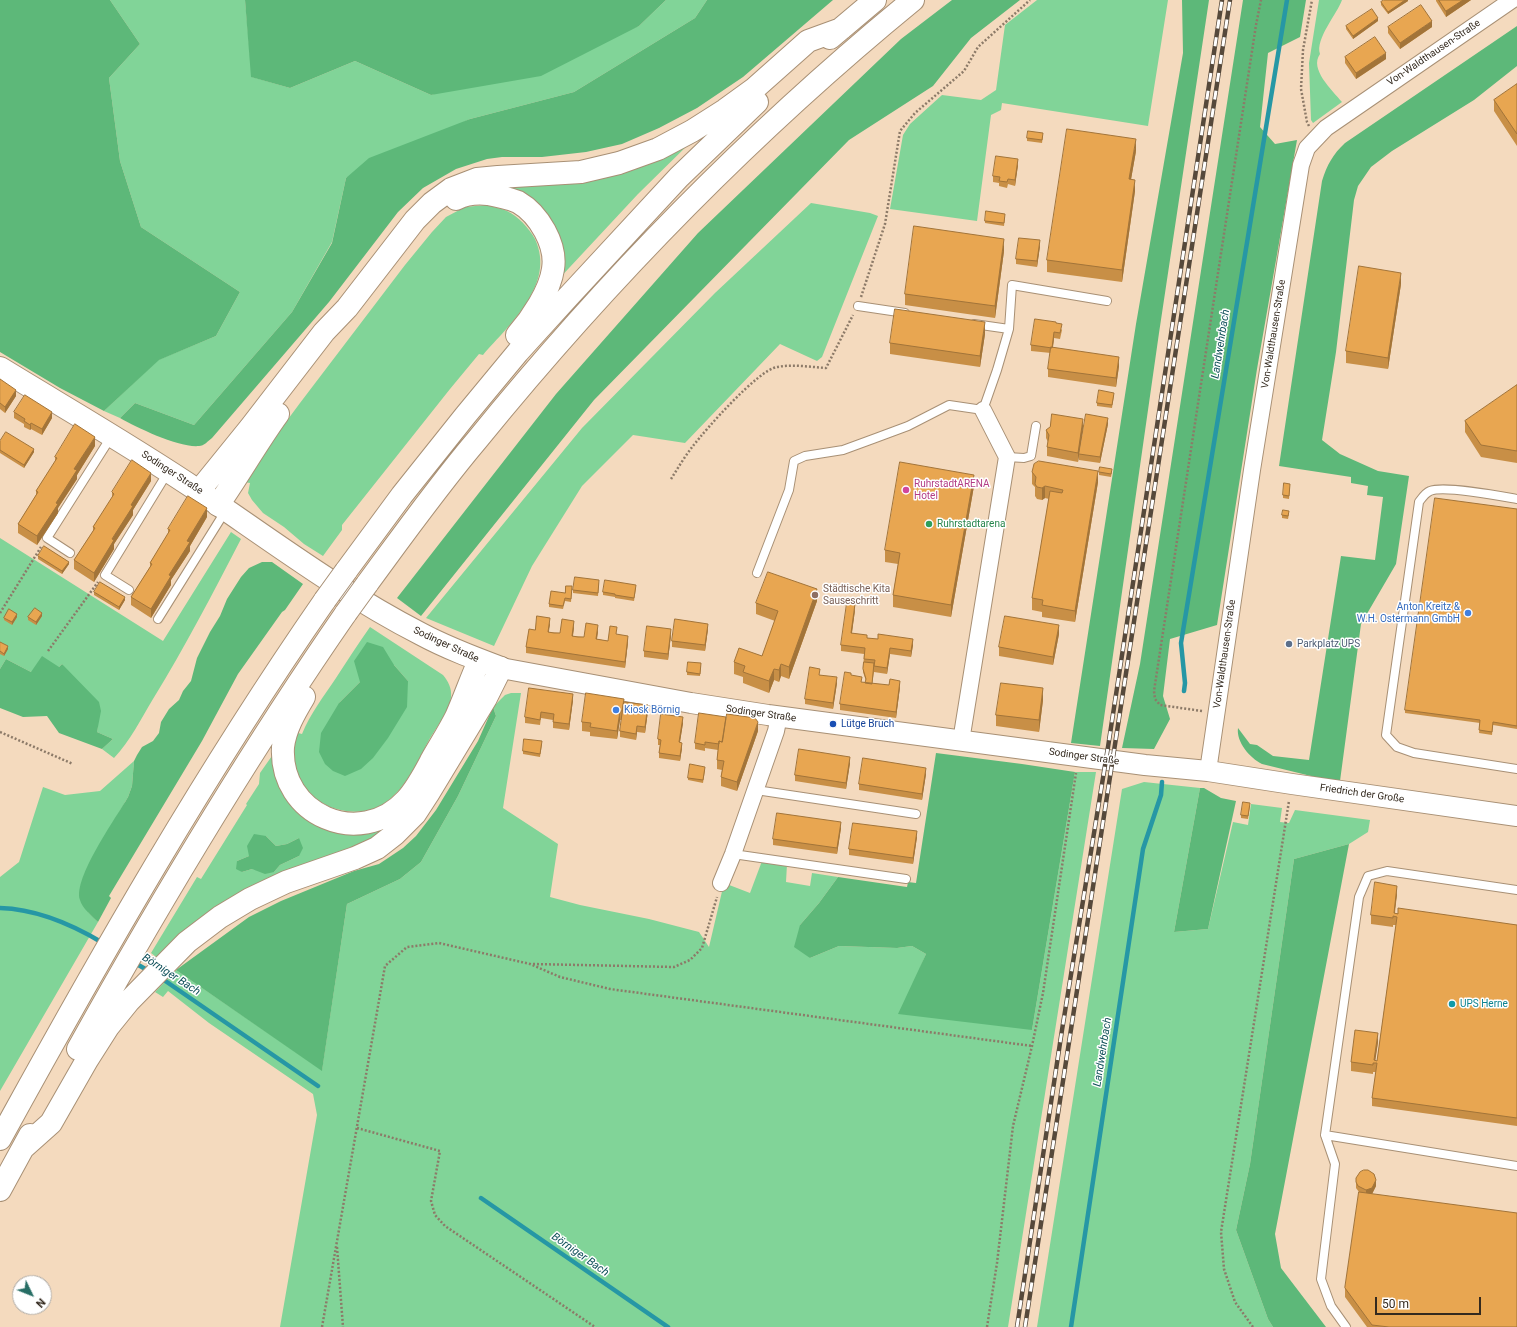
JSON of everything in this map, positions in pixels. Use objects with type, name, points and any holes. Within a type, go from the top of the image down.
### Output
[{"type":"main road","points":[[0,1139],[116,931],[186,812],[247,716],[325,600],[402,495],[518,352],[678,178],[773,87],[875,0]]},
{"type":"main road","points":[[0,1190],[122,970],[200,837],[268,728],[342,618],[422,509],[481,434],[544,360],[648,246],[744,151],[825,75],[913,0]]},
{"type":"main road","points":[[199,491],[324,332],[347,308],[415,220],[432,203],[446,192],[477,179],[498,176],[581,172],[619,163],[658,149],[692,131],[725,110],[754,89],[808,41],[841,29]]},
{"type":"main road","points":[[222,507],[253,451],[277,416],[412,236],[437,211],[460,197],[479,193],[500,196],[519,203],[533,215],[545,231],[552,248],[553,269],[546,290],[533,313],[519,333],[481,377],[465,416]]},
{"type":"main road","name":"Sodinger Straße","points":[[0,368],[113,434],[293,556],[382,613],[422,635],[479,661],[501,668]]},
{"type":"main road","points":[[342,618],[330,658],[300,704],[289,724],[283,746],[288,781],[299,797],[311,810],[327,819],[346,824],[361,824],[377,820],[393,811],[406,801],[418,785],[456,717],[479,661]]},
{"type":"main road","points":[[23,1148],[51,1124],[87,1060],[108,1027],[129,1001],[187,942],[214,922],[250,899],[286,882],[355,858],[376,848],[395,834],[414,814],[428,794],[486,698],[501,668]]},
{"type":"street","name":"Von-Waldthausen-Straße","points":[[1208,771],[1251,477],[1301,165],[1307,148],[1316,137],[1336,121],[1512,0]]},
{"type":"street","points":[[961,741],[1007,457],[983,410]]},
{"type":"street","name":"Sodinger Straße","points":[[501,668],[691,703],[779,716],[1145,766],[1208,771]]},
{"type":"street","points":[[721,883],[756,790],[776,731],[779,716]]},
{"type":"street","name":"Friedrich der Große","points":[[1208,771],[1517,816]]},
{"type":"lane","points":[[757,573],[789,490],[794,461],[805,456],[842,450],[874,439],[908,426],[949,406],[983,410],[1009,329],[1012,285],[1107,301]]},
{"type":"lane","points":[[858,306],[911,314]]},
{"type":"lane","points":[[964,322],[1009,329]]},
{"type":"lane","points":[[1007,457],[1024,458],[1031,456],[1036,426]]},
{"type":"lane","points":[[70,553],[47,538],[113,434]]},
{"type":"lane","points":[[129,590],[105,575],[169,472]]},
{"type":"lane","points":[[1517,499],[1470,492],[1437,490],[1429,492],[1419,502],[1386,735],[1397,747],[1414,753],[1517,769]]},
{"type":"lane","points":[[158,619],[222,507]]},
{"type":"lane","points":[[756,790],[916,814]]},
{"type":"lane","points":[[733,854],[906,879]]},
{"type":"lane","points":[[1346,1327],[1331,1306],[1321,1279],[1335,1164],[1325,1136],[1359,897],[1368,876],[1387,871],[1517,890]]},
{"type":"lane","points":[[1325,1136],[1517,1166]]},
{"type":"path","points":[[671,479],[692,446],[718,417],[760,375],[776,367],[800,366],[826,368],[858,306],[885,224],[900,131],[915,113],[964,71],[978,47],[1030,0]]},
{"type":"path","points":[[1216,713],[1160,705],[1155,699],[1154,690],[1261,0]]},
{"type":"path","points":[[1312,0],[1303,50],[1301,89],[1307,122],[1316,137]]},
{"type":"path","points":[[0,613],[47,538]]},
{"type":"path","points":[[48,651],[98,582],[105,575]]},
{"type":"path","points":[[0,732],[73,764]]},
{"type":"path","points":[[987,1327],[997,1263],[1013,1126],[1043,993],[1079,757]]},
{"type":"path","points":[[1253,1327],[1235,1302],[1224,1269],[1221,1232],[1292,784]]},
{"type":"path","points":[[530,964],[674,967],[690,960],[702,948],[721,883]]},
{"type":"path","points":[[322,1327],[385,966],[407,947],[439,942],[530,964],[560,977],[610,989],[1032,1046]]},
{"type":"path","points":[[357,1128],[440,1151],[431,1201],[435,1215],[445,1226],[595,1327]]},
{"type":"path","points":[[337,1243],[343,1327]]},
{"type":"green space","points":[[0,0],[110,0],[140,44],[109,78],[120,161],[141,227],[240,292],[216,336],[159,360],[104,411],[60,388],[0,352]]},
{"type":"green space","points":[[110,0],[245,0],[252,77],[290,88],[355,61],[431,95],[639,26],[666,0],[707,0],[695,18],[574,92],[470,119],[346,178],[332,242],[292,312],[194,425],[135,403],[120,418],[104,411],[158,360],[216,336],[240,292],[141,227],[120,161],[109,78],[140,44]]},
{"type":"green space","points":[[245,0],[666,0],[639,26],[541,76],[431,95],[355,61],[290,88],[251,77]]},
{"type":"green space","points":[[707,0],[833,0],[743,77],[697,108],[659,128],[622,144],[586,152],[542,157],[502,157],[487,159],[456,169],[423,188],[398,212],[329,302],[212,438],[201,446],[191,446],[170,441],[120,418],[135,403],[194,425],[292,312],[332,243],[346,178],[369,158],[470,119],[574,92],[695,18]]},
{"type":"green space","points":[[952,0],[1020,0],[971,38],[933,86],[849,140],[594,400],[421,616],[397,598],[556,394],[698,233],[901,39]]},
{"type":"green space","points":[[1037,0],[1168,0],[1148,126],[1002,103],[1001,110],[991,115],[977,221],[890,209],[903,135],[910,124],[942,95],[981,100],[996,90],[1005,25]]},
{"type":"green space","points":[[1182,0],[1209,0],[1159,333],[1100,746],[1071,743],[1136,324],[1183,53]]},
{"type":"green space","points":[[1243,0],[1306,0],[1300,37],[1268,53],[1260,127],[1275,144],[1297,140],[1257,369],[1217,625],[1170,639],[1163,696],[1170,719],[1154,749],[1122,748],[1140,664]]},
{"type":"green space","points":[[1319,0],[1342,0],[1323,34],[1319,48],[1320,54],[1317,60],[1317,66],[1323,79],[1342,102],[1313,123],[1311,120],[1309,63]]},
{"type":"green space","points":[[1517,26],[1517,66],[1474,100],[1392,151],[1371,167],[1358,186],[1354,200],[1336,352],[1322,440],[1340,454],[1378,471],[1409,476],[1396,564],[1361,624],[1340,781],[1315,777],[1262,764],[1253,758],[1245,749],[1239,739],[1238,728],[1250,744],[1257,745],[1273,756],[1309,760],[1341,556],[1375,560],[1383,497],[1367,495],[1368,486],[1351,483],[1351,477],[1279,466],[1324,175],[1328,165],[1345,143]]},
{"type":"green space","points":[[697,136],[638,194],[556,282],[555,245],[485,184]]},
{"type":"green space","points":[[811,203],[870,213],[878,216],[822,357],[817,361],[780,344],[685,443],[633,435],[582,486],[532,566],[494,646],[426,618],[582,428],[715,293]]},
{"type":"green space","points":[[486,205],[511,213],[519,219],[535,239],[540,256],[540,272],[535,287],[517,317],[483,355],[479,354],[450,389],[342,525],[342,530],[323,556],[304,544],[284,527],[263,513],[248,493],[250,483],[244,482],[257,461],[300,403],[405,265],[432,232],[446,217],[465,207]]},
{"type":"green space","points":[[231,532],[241,539],[176,660],[135,730],[114,758],[102,749],[113,739],[97,732],[98,723],[62,664],[59,667],[31,672],[6,659],[0,669],[0,538],[163,641]]},
{"type":"green space","points":[[262,562],[272,562],[303,584],[238,674],[202,741],[109,896],[111,898],[98,922],[83,906],[80,900],[80,890],[89,863],[128,797],[132,786],[134,761],[142,747],[153,741],[159,733],[161,722],[169,709],[179,700],[183,691],[191,681],[197,658],[220,616],[227,599],[241,577],[249,568]]},
{"type":"green space","points":[[370,627],[443,675],[449,685],[451,697],[448,708],[442,719],[415,766],[398,791],[388,801],[376,808],[362,811],[346,811],[335,809],[315,798],[302,784],[296,770],[294,748],[298,733],[302,734],[309,719]],"holes":[[[394,665],[408,681],[339,703],[360,682]]]},
{"type":"green space","points":[[367,642],[383,647],[394,665],[408,681],[407,707],[388,738],[373,758],[361,769],[345,776],[333,771],[325,764],[319,752],[321,733],[339,703],[360,682],[354,661]]},
{"type":"green space","points":[[42,656],[59,667],[62,664],[99,702],[101,711],[97,732],[113,739],[102,749],[59,733],[47,716],[23,717],[0,708],[0,669],[6,659],[31,672]]},
{"type":"green space","points":[[511,693],[521,693],[503,808],[558,844],[550,897],[580,905],[649,919],[699,932],[709,947],[724,883],[750,893],[762,861],[787,864],[786,882],[810,886],[812,873],[838,877],[819,903],[800,925],[810,958],[839,946],[897,948],[912,946],[926,954],[920,968],[1032,1030],[1075,772],[1096,772],[1008,1327],[280,1327],[317,1115],[313,1094],[209,1023],[168,991],[163,997],[155,992],[176,970],[322,1070],[347,904],[400,879],[421,862],[458,796],[496,716],[493,707],[505,695]]},
{"type":"green space","points":[[493,707],[496,716],[458,796],[421,862],[400,879],[347,904],[322,1071],[176,970],[249,917],[281,901],[354,871],[379,864],[403,848],[416,836],[436,810],[478,741]]},
{"type":"green space","points":[[274,753],[303,810],[400,823],[160,960],[151,953],[197,877],[201,879],[247,805],[246,804],[259,784],[260,773]],"holes":[[[266,836],[276,846],[287,844],[299,838],[299,856],[280,865],[274,872],[252,869],[242,872],[237,861],[249,856]]]},
{"type":"green space","points":[[936,753],[1075,772],[1032,1030],[898,1014],[926,954],[912,946],[897,948],[839,946],[810,958],[794,947],[800,925],[819,903],[838,877],[907,887],[908,882],[916,883]]},
{"type":"green space","points":[[134,761],[132,786],[128,797],[101,844],[88,912],[98,922],[0,1091],[0,877],[19,862],[43,787],[65,795],[100,791]]},
{"type":"green space","points":[[1144,782],[1200,788],[1174,932],[1208,929],[1233,822],[1248,825],[1251,804],[1282,808],[1280,822],[1289,823],[1295,810],[1370,820],[1368,832],[1349,844],[1294,859],[1250,1164],[1236,1230],[1268,1319],[1273,1327],[1037,1327],[1122,789]]},
{"type":"green space","points":[[1200,788],[1204,788],[1221,798],[1236,801],[1208,929],[1174,932]]},
{"type":"green space","points":[[254,834],[266,836],[276,846],[287,844],[299,838],[303,848],[299,856],[280,865],[274,872],[265,874],[252,869],[242,872],[236,869],[237,861],[249,856],[247,846]]},
{"type":"green space","points":[[1349,844],[1275,1234],[1281,1268],[1326,1327],[1273,1327],[1268,1319],[1236,1230],[1250,1164],[1294,859]]},
{"type":"building","points":[[1384,0],[1405,0],[1388,12],[1381,2]]},
{"type":"building","points":[[1439,0],[1463,0],[1446,11]]},
{"type":"building","points":[[1421,5],[1432,21],[1400,43],[1388,27]]},
{"type":"building","points":[[1372,9],[1378,18],[1353,36],[1346,26]]},
{"type":"building","points":[[1375,37],[1386,53],[1356,73],[1345,57]]},
{"type":"building","points":[[1517,84],[1517,134],[1494,100]]},
{"type":"building","points":[[1067,129],[1136,139],[1129,179],[1135,180],[1122,270],[1047,260]]},
{"type":"building","points":[[1028,131],[1043,133],[1042,140],[1027,138]]},
{"type":"building","points":[[996,156],[1018,159],[1015,180],[1008,179],[1007,182],[999,181],[1000,177],[993,176]]},
{"type":"building","points":[[986,211],[1005,214],[1004,223],[985,221]]},
{"type":"building","points":[[914,226],[1004,239],[995,306],[905,294]]},
{"type":"building","points":[[1019,238],[1040,240],[1037,261],[1016,259]]},
{"type":"building","points":[[1359,266],[1401,273],[1388,358],[1346,351]]},
{"type":"building","points":[[895,309],[985,322],[980,356],[890,343]]},
{"type":"building","points":[[1035,319],[1062,324],[1060,333],[1054,332],[1052,348],[1031,345]]},
{"type":"building","points":[[1051,347],[1119,357],[1116,378],[1048,369]]},
{"type":"building","points":[[0,379],[16,390],[5,407],[0,403]]},
{"type":"building","points":[[1517,385],[1517,451],[1481,445],[1465,421]]},
{"type":"building","points":[[1099,390],[1114,393],[1112,405],[1097,403]]},
{"type":"building","points":[[25,395],[52,412],[42,429],[31,423],[30,425],[24,421],[25,419],[14,412]]},
{"type":"building","points":[[1052,414],[1083,419],[1078,453],[1047,447],[1049,435],[1046,430],[1050,427]]},
{"type":"building","points":[[1086,414],[1108,418],[1100,457],[1079,454]]},
{"type":"building","points":[[75,424],[95,437],[74,469],[77,470],[56,503],[58,504],[37,536],[18,524],[38,492],[36,491],[57,458],[55,457]]},
{"type":"building","points":[[6,432],[34,449],[24,465],[0,450],[0,441]]},
{"type":"building","points":[[132,460],[151,473],[131,505],[133,506],[112,539],[114,540],[94,573],[74,560],[95,528],[93,527],[114,494],[112,492]]},
{"type":"building","points":[[1039,461],[1098,471],[1075,611],[1042,605],[1043,600],[1032,598],[1050,491],[1062,493],[1063,490],[1045,486],[1042,488],[1037,487],[1035,484],[1036,477],[1032,472],[1034,464]]},
{"type":"building","name":"Ruhrstadtarena","points":[[900,462],[974,475],[951,605],[893,595],[900,553],[885,550]]},
{"type":"building","points":[[1100,467],[1112,469],[1111,474],[1099,472]]},
{"type":"building","points":[[1284,483],[1290,484],[1289,496],[1283,495]]},
{"type":"building","points":[[188,496],[207,508],[187,541],[190,542],[169,575],[171,576],[151,609],[131,597],[152,564],[150,563]]},
{"type":"building","name":"Anton Kreitz & W.H. Ostermann GmbH","points":[[1435,498],[1517,509],[1517,726],[1493,722],[1492,732],[1479,730],[1480,720],[1405,710]]},
{"type":"building","points":[[1283,510],[1289,511],[1288,516],[1282,515]]},
{"type":"building","points":[[44,546],[69,562],[62,571],[38,556]]},
{"type":"building","points":[[768,572],[817,589],[789,667],[781,664],[779,670],[774,669],[769,681],[743,672],[745,666],[734,662],[739,648],[762,656],[778,611],[756,603]]},
{"type":"building","points":[[575,577],[599,580],[598,593],[573,590]]},
{"type":"building","points":[[605,580],[636,585],[634,598],[603,592]]},
{"type":"building","points":[[100,582],[125,597],[119,607],[94,592]]},
{"type":"building","points":[[566,586],[572,586],[571,599],[565,598],[563,606],[549,604],[551,591],[565,593]]},
{"type":"building","points":[[847,603],[855,604],[851,633],[867,635],[867,638],[878,639],[878,634],[913,639],[911,651],[890,648],[887,668],[874,666],[875,660],[864,659],[865,648],[841,645]]},
{"type":"building","points":[[35,608],[42,613],[36,622],[28,617]]},
{"type":"building","points":[[9,609],[17,614],[12,622],[4,618]]},
{"type":"building","points":[[537,616],[550,618],[548,632],[554,633],[560,633],[562,619],[574,621],[572,636],[578,637],[584,637],[586,623],[598,625],[596,639],[608,641],[610,626],[617,627],[616,634],[628,636],[625,662],[526,647],[529,629],[535,630]]},
{"type":"building","points":[[1005,616],[1059,625],[1053,657],[999,647]]},
{"type":"building","points":[[675,619],[708,624],[705,645],[672,641]]},
{"type":"building","points":[[647,626],[671,629],[668,654],[644,651]]},
{"type":"building","points":[[0,642],[8,646],[4,654],[0,651]]},
{"type":"building","points":[[688,662],[701,663],[700,674],[687,672]]},
{"type":"building","points":[[864,662],[874,663],[872,684],[865,683],[866,679],[863,669]]},
{"type":"building","points":[[810,667],[820,669],[819,675],[837,677],[833,703],[805,699]]},
{"type":"building","points":[[845,672],[862,677],[861,682],[889,685],[890,679],[900,681],[896,712],[840,704]]},
{"type":"building","points":[[1001,683],[1043,688],[1039,720],[996,715]]},
{"type":"building","points":[[529,688],[573,694],[569,724],[553,722],[554,714],[541,712],[540,720],[525,717]]},
{"type":"building","points":[[586,693],[624,699],[622,711],[620,711],[617,731],[590,727],[591,723],[582,722]]},
{"type":"building","points":[[624,702],[648,705],[645,727],[637,726],[636,734],[620,731]]},
{"type":"building","points":[[699,713],[726,717],[722,742],[719,741],[719,744],[705,742],[705,745],[695,743]]},
{"type":"building","points":[[661,714],[683,717],[679,742],[682,743],[680,756],[659,753],[661,740],[658,739]]},
{"type":"building","points":[[727,714],[755,718],[758,722],[737,782],[721,777],[724,761],[717,760],[719,741],[722,742]]},
{"type":"building","points":[[524,739],[542,741],[540,754],[523,751]]},
{"type":"building","points":[[799,749],[850,757],[846,783],[795,775]]},
{"type":"building","points":[[863,758],[926,768],[922,794],[859,784]]},
{"type":"building","points":[[690,764],[705,767],[703,780],[688,778]]},
{"type":"building","points":[[1243,802],[1250,803],[1248,816],[1241,815]]},
{"type":"building","points":[[777,813],[841,822],[837,848],[773,839]]},
{"type":"building","points":[[853,823],[917,831],[913,858],[849,849]]},
{"type":"building","name":"UPS Herne","points":[[1375,882],[1397,886],[1394,913],[1398,914],[1398,908],[1517,925],[1517,1118],[1372,1098],[1377,1063],[1373,1063],[1373,1065],[1351,1062],[1355,1030],[1378,1033],[1374,1060],[1377,1061],[1397,917],[1393,916],[1393,918],[1371,915]]},
{"type":"building","points":[[1368,1170],[1374,1174],[1376,1180],[1372,1188],[1366,1190],[1358,1186],[1356,1182],[1356,1178],[1360,1172]]},
{"type":"building","points":[[1359,1192],[1517,1213],[1517,1327],[1389,1327],[1372,1325],[1345,1288]]},
{"type":"waterway","name":"Landwehrbach","points":[[1184,691],[1185,683],[1181,643],[1287,0]]},
{"type":"waterway","name":"Landwehrbach","points":[[1071,1327],[1143,849],[1161,795],[1162,782]]},
{"type":"waterway","name":"Börniger Bach","points":[[0,908],[27,911],[54,919],[67,924],[103,943]]},
{"type":"waterway","name":"Börniger Bach","points":[[133,962],[149,971]]},
{"type":"waterway","name":"Börniger Bach","points":[[161,978],[318,1086]]},
{"type":"waterway","name":"Börniger Bach","points":[[481,1198],[668,1327]]},
{"type":"railway","points":[[1017,1327],[1062,1030],[1108,747],[1222,0]]},
{"type":"railway","points":[[1025,1327],[1230,0]]},
{"type":"place","name":"RuhrstadtARENA Hotel","points":[[906,490]]},
{"type":"place","name":"Ruhrstadtarena","points":[[929,524]]},
{"type":"place","name":"Städtische Kita Sauseschritt","points":[[815,595]]},
{"type":"place","name":"Anton Kreitz & W.H. Ostermann GmbH","points":[[1468,613]]},
{"type":"place","name":"Parkplatz UPS","points":[[1289,644]]},
{"type":"place","name":"Kiosk Börnig","points":[[616,710]]},
{"type":"place","name":"Lütge Bruch","points":[[833,724]]},
{"type":"place","name":"UPS Herne","points":[[1452,1004]]}]
